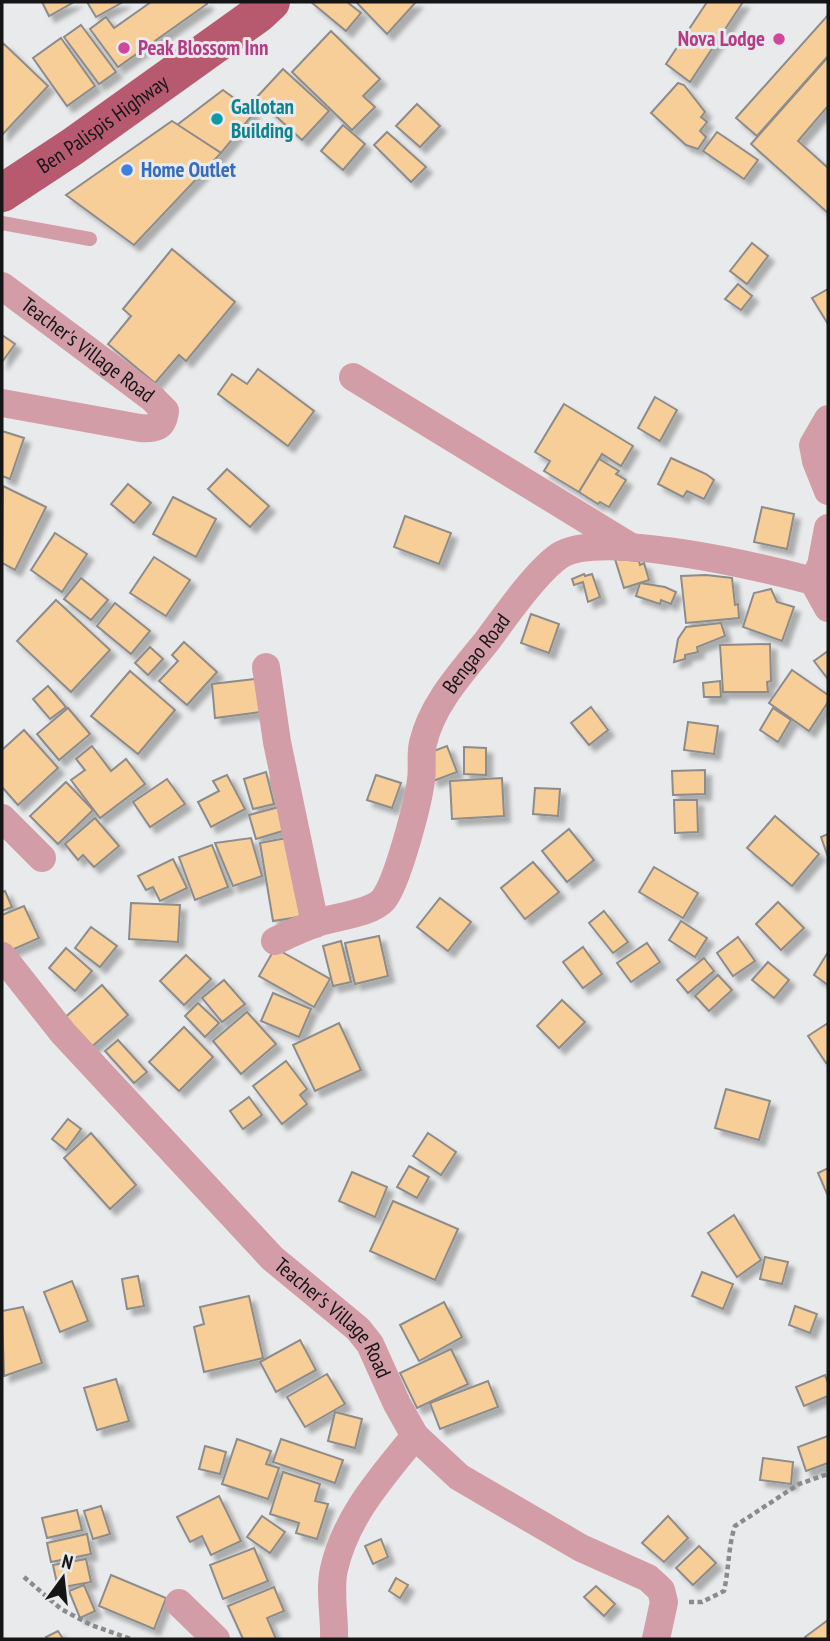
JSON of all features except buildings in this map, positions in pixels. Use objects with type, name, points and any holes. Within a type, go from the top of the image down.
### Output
[{"type":"main road","name":"Ben Palispis Highway","points":[[2,193],[72,147],[271,2]]},
{"type":"street","name":"Teacher's Village Road","points":[[2,286],[152,398],[165,411],[164,420],[155,429],[2,402]]},
{"type":"street","points":[[353,377],[634,548]]},
{"type":"street","points":[[828,419],[813,445],[816,461],[828,491]]},
{"type":"street","points":[[828,528],[821,565],[813,581],[828,608]]},
{"type":"street","name":"Bengao Road","points":[[275,941],[315,924],[381,903],[390,890],[418,802],[422,775],[420,756],[426,728],[438,705],[534,581],[559,556],[580,547],[634,548],[739,562],[813,581]]},
{"type":"street","points":[[266,667],[277,742],[315,924]]},
{"type":"street","points":[[2,818],[42,858]]},
{"type":"street","name":"Teacher's Village Road","points":[[2,956],[63,1033],[272,1258],[358,1329],[370,1344],[397,1404],[415,1436],[458,1477],[580,1548],[648,1578],[661,1590],[664,1602]]},
{"type":"street","points":[[334,1639],[333,1571],[342,1545],[357,1510],[415,1436]]},
{"type":"street","points":[[656,1639],[664,1602]]},
{"type":"street","points":[[179,1603],[216,1639]]},
{"type":"lane","points":[[2,223],[90,239]]},
{"type":"path","points":[[664,1602],[702,1602],[724,1591],[735,1526],[799,1483],[828,1474]]},
{"type":"path","points":[[24,1577],[61,1609],[91,1625],[131,1639]]},
{"type":"place","name":"Nova Lodge","points":[[779,39]]},
{"type":"place","name":"Peak Blossom Inn","points":[[124,48]]},
{"type":"place","name":"Gallotan Building","points":[[217,119]]},
{"type":"place","name":"Home Outlet","points":[[127,170]]}]
